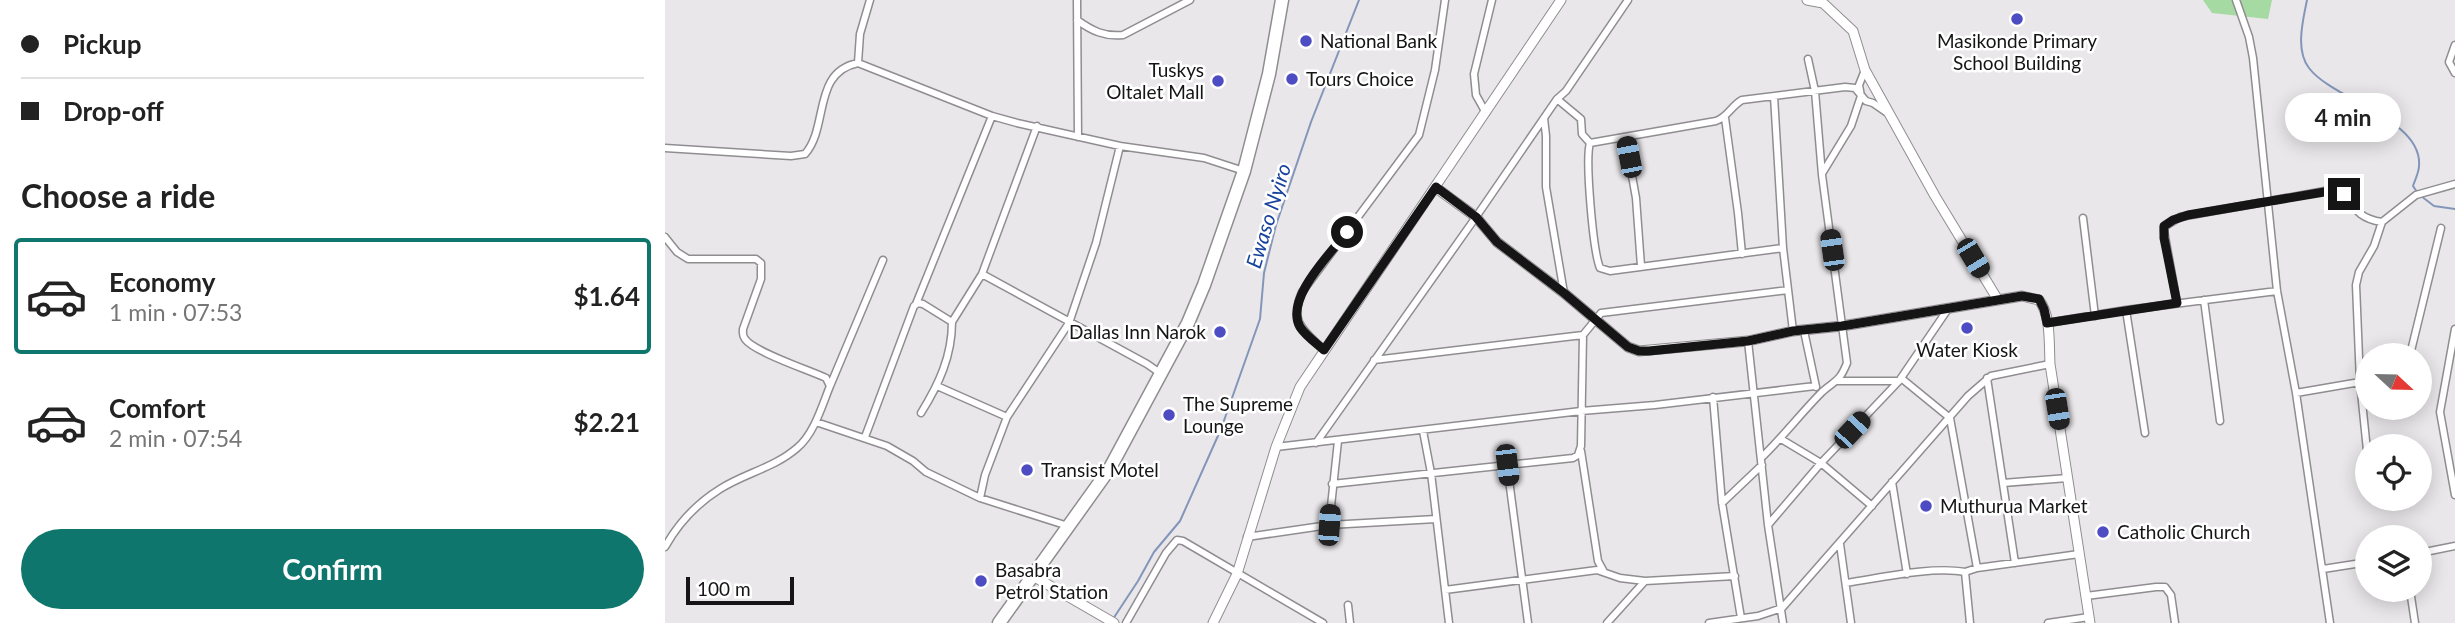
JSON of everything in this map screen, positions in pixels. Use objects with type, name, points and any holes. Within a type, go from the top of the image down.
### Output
[{"type":"highway","points":[[999,623],[1070,526],[1129,436],[1188,323],[1244,171],[1269,74],[1282,0]]},
{"type":"street","points":[[858,63],[860,34],[870,0]]},
{"type":"street","points":[[1077,0],[1078,137]]},
{"type":"street","points":[[1324,350],[1301,329],[1296,311],[1299,299],[1419,135],[1435,70],[1445,0]]},
{"type":"street","points":[[1486,114],[1476,95],[1474,74],[1492,0]]},
{"type":"street","points":[[1213,623],[1237,574],[1276,447],[1299,389],[1561,0]]},
{"type":"street","points":[[1316,443],[1628,0]]},
{"type":"street","points":[[1807,0],[1824,1],[1853,31],[1864,70],[1998,300]]},
{"type":"street","points":[[2236,0],[2253,58],[2277,291],[2296,393],[2330,623]]},
{"type":"street","points":[[1077,20],[1100,33],[1123,35],[1185,1]]},
{"type":"street","points":[[2455,45],[2449,62],[2455,73]]},
{"type":"street","points":[[1722,503],[1824,390],[1838,381],[1847,363],[1822,175],[1815,91],[1808,59]]},
{"type":"street","points":[[665,148],[791,156],[805,154],[811,145],[834,77],[842,68],[858,63],[992,116],[1120,146],[1204,158],[1244,171]]},
{"type":"street","points":[[1822,175],[1851,126],[1861,96],[1859,85],[1864,70]]},
{"type":"street","points":[[1741,254],[1725,118],[1734,104],[1742,100],[1850,87],[1893,117]]},
{"type":"street","points":[[1774,96],[1783,248],[1793,331]]},
{"type":"street","points":[[1557,99],[1581,119],[1583,134],[1590,143],[1588,153],[1599,266],[1605,271],[1783,248]]},
{"type":"street","points":[[865,437],[992,116]]},
{"type":"street","points":[[1544,118],[1546,187],[1564,293]]},
{"type":"street","points":[[1590,143],[1725,118]]},
{"type":"street","points":[[921,413],[937,386],[950,349],[952,322],[982,274],[1037,126]]},
{"type":"street","points":[[1625,137],[1636,198],[1641,266]]},
{"type":"street","points":[[980,498],[985,475],[1007,417],[1069,323],[1096,243],[1120,146]]},
{"type":"street","points":[[2358,343],[2356,285],[2359,272],[2374,246],[2382,222],[2416,195],[2455,184]]},
{"type":"street","points":[[1436,187],[1476,217],[1497,242],[1564,293],[1593,320],[1628,347],[1639,351],[1748,341],[1793,331],[1842,326],[2022,296],[2039,299],[2047,323],[2050,363],[2090,620],[2048,623]]},
{"type":"street","points":[[2177,303],[2164,238],[2164,226],[2173,220],[2188,215],[2338,190],[2362,216],[2371,221],[2382,222]]},
{"type":"street","points":[[2083,218],[2095,316]]},
{"type":"street","points":[[2413,343],[2441,228]]},
{"type":"street","points":[[665,237],[677,252],[688,259],[756,259],[761,262],[761,279],[742,336],[766,353],[826,378],[830,386]]},
{"type":"street","points":[[665,547],[676,526],[721,488],[768,467],[799,447],[816,422],[883,260]]},
{"type":"street","points":[[982,274],[1160,373]]},
{"type":"street","points":[[1605,573],[1599,567],[1581,451],[1583,335],[1593,320],[1607,310],[1788,290]]},
{"type":"street","points":[[2047,323],[2277,291]]},
{"type":"street","points":[[2204,300],[2220,421]]},
{"type":"street","points":[[916,304],[932,308],[952,322]]},
{"type":"street","points":[[1767,526],[1821,463],[1900,380],[1948,309]]},
{"type":"street","points":[[2126,310],[2145,433]]},
{"type":"street","points":[[2455,329],[2440,412],[2453,469],[2455,495]]},
{"type":"street","points":[[1804,331],[1815,386]]},
{"type":"street","points":[[1374,360],[1583,335]]},
{"type":"street","points":[[1748,341],[1767,526],[1783,623]]},
{"type":"street","points":[[1709,623],[1758,616],[1782,608],[1968,396],[1987,378],[2050,363]]},
{"type":"street","points":[[1987,378],[2015,563]]},
{"type":"street","points":[[1838,381],[1900,380],[1950,418],[1976,568]]},
{"type":"street","points":[[2296,393],[2355,383]]},
{"type":"street","points":[[937,386],[1007,417]]},
{"type":"street","points":[[1276,447],[1815,386],[1824,390]]},
{"type":"street","points":[[1713,397],[1722,503],[1741,618]]},
{"type":"street","points":[[816,422],[865,437],[898,452],[926,472],[980,498],[1070,526]]},
{"type":"street","points":[[1423,430],[1431,473],[1449,623]]},
{"type":"street","points":[[1781,439],[1821,463],[1872,506]]},
{"type":"street","points":[[1329,525],[1338,441]]},
{"type":"street","points":[[1332,484],[1573,457],[1581,451]]},
{"type":"street","points":[[1507,465],[1528,623]]},
{"type":"street","points":[[2003,483],[2068,478]]},
{"type":"street","points":[[1892,482],[1907,574]]},
{"type":"street","points":[[1247,537],[1329,525],[1436,519]]},
{"type":"street","points":[[1126,623],[1159,564],[1177,540],[1323,623]]},
{"type":"street","points":[[1840,544],[1851,623]]},
{"type":"street","points":[[2432,551],[2455,546]]},
{"type":"street","points":[[1846,583],[1950,570],[1965,572],[1976,568],[2079,554]]},
{"type":"street","points":[[2323,569],[2355,564]]},
{"type":"street","points":[[1445,590],[1597,570],[1645,581],[1735,576]]},
{"type":"street","points":[[1965,572],[1970,623]]},
{"type":"street","points":[[1034,576],[1114,623]]},
{"type":"street","points":[[1607,623],[1645,581]]},
{"type":"street","points":[[2086,596],[2165,587],[2171,595],[2175,623]]},
{"type":"street","points":[[2412,602],[2415,623]]},
{"type":"street","points":[[1348,605],[1350,623]]},
{"type":"green space","points":[[2203,0],[2272,0],[2268,19],[2212,13]]},
{"type":"waterway","name":"Ewaso Nyiro","points":[[1113,619],[1154,552],[1180,521],[1221,429],[1260,319],[1264,273],[1276,225],[1311,122],[1359,0]]},
{"type":"waterway","points":[[2307,0],[2301,44],[2309,68],[2337,90],[2375,111],[2407,135],[2416,150],[2419,168],[2413,186],[2417,192]]},
{"type":"waterway","points":[[2421,196],[2434,206],[2455,209]]},
{"type":"place","name":"Masikonde Primary School Building","points":[[2017,19]]},
{"type":"place","name":"National Bank","points":[[1306,41]]},
{"type":"place","name":"Tours Choice","points":[[1292,79]]},
{"type":"place","name":"Tuskys Oltalet Mall","points":[[1218,81]]},
{"type":"place","name":"Water Kiosk","points":[[1967,328]]},
{"type":"place","name":"Dallas Inn Narok","points":[[1220,332]]},
{"type":"place","name":"The Supreme Lounge","points":[[1169,415]]},
{"type":"place","name":"Transist Motel","points":[[1027,470]]},
{"type":"place","name":"Muthurua Market","points":[[1926,506]]},
{"type":"place","name":"Catholic Church","points":[[2103,532]]},
{"type":"place","name":"Basabra Petrol Station","points":[[981,581]]},
{"type":"route","points":[[1347,232],[1302,292],[1296,311],[1301,329],[1324,350],[1436,187],[1476,217],[1497,242],[1564,293],[1628,347],[1649,351],[1748,341],[1793,331],[1842,326],[2022,296],[2039,299],[2043,304],[2047,323],[2177,303],[2164,238],[2164,226],[2173,220],[2188,215],[2336,190],[2344,194]]}]
